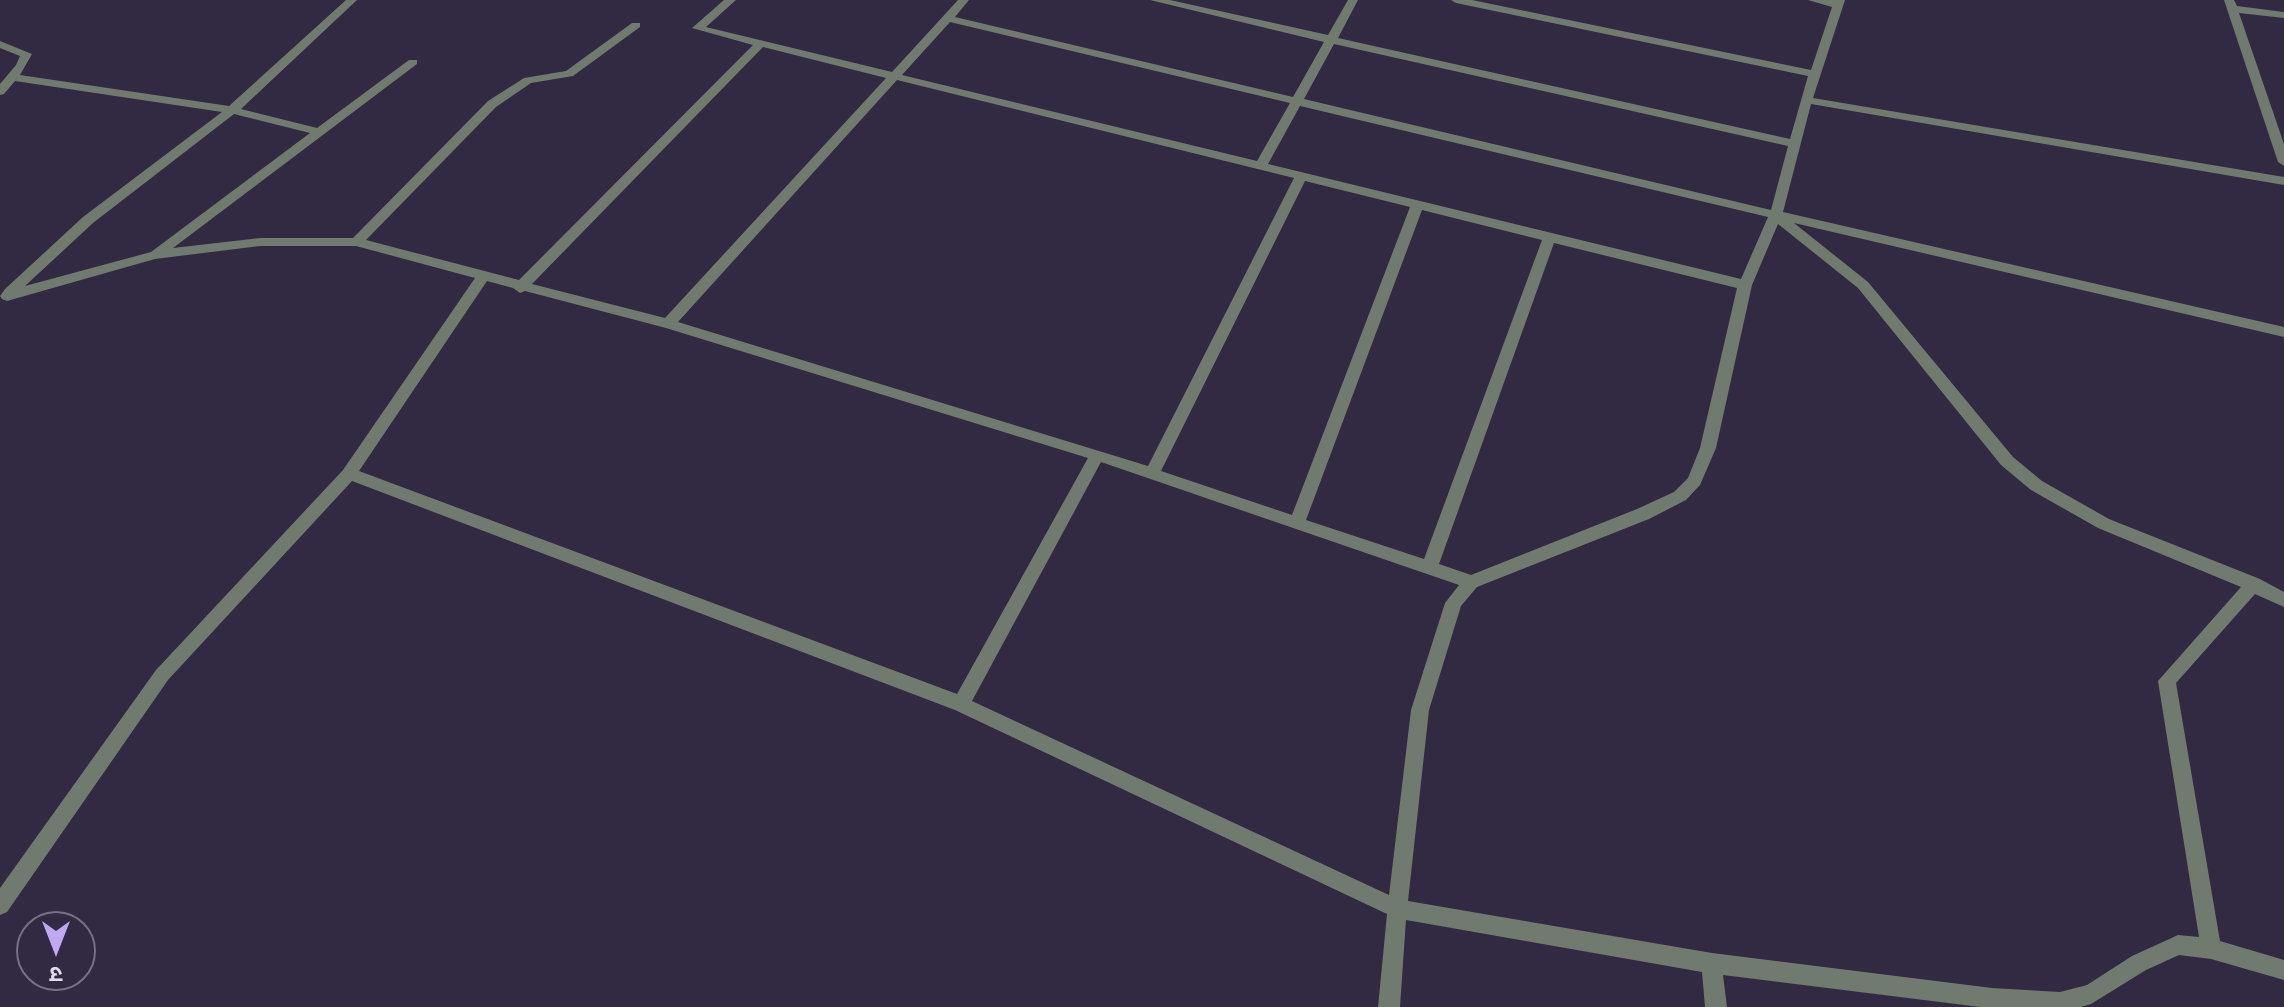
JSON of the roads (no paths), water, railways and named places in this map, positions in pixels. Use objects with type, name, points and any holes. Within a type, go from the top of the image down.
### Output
[{"type":"street","points":[[3,300],[88,220],[232,110],[352,0]]},
{"type":"street","points":[[731,0],[698,28],[1745,285]]},
{"type":"street","points":[[668,324],[964,0]]},
{"type":"street","points":[[1155,0],[1794,144]]},
{"type":"street","points":[[1261,165],[1353,0]]},
{"type":"street","points":[[1456,0],[1815,74]]},
{"type":"street","points":[[1389,1007],[1420,710],[1453,603],[1471,582],[1643,514],[1680,496],[1694,481],[1708,448],[1745,285],[1776,215],[1806,100],[1839,2],[1813,0]]},
{"type":"street","points":[[2232,4],[2284,15]]},
{"type":"street","points":[[2232,4],[2284,162]]},
{"type":"street","points":[[947,18],[2283,333]]},
{"type":"street","points":[[356,242],[492,104],[528,80],[569,74],[636,25]]},
{"type":"street","points":[[0,44],[26,54],[0,91]]},
{"type":"street","points":[[520,288],[760,44]]},
{"type":"street","points":[[155,255],[413,62]]},
{"type":"street","points":[[11,77],[232,110],[320,132]]},
{"type":"street","points":[[1806,100],[2284,181]]},
{"type":"street","points":[[1152,474],[1302,175]]},
{"type":"street","points":[[1297,523],[1418,204]]},
{"type":"street","points":[[1776,215],[1863,285],[2007,461],[2032,484],[2058,500],[2166,550],[2254,584],[2284,600]]},
{"type":"street","points":[[1430,567],[1549,238]]},
{"type":"street","points":[[3,300],[155,255],[260,242],[356,242],[520,288],[668,324],[1097,455],[1471,582]]},
{"type":"street","points":[[0,905],[162,675],[349,474],[483,277]]},
{"type":"street","points":[[961,704],[1097,455]]},
{"type":"street","points":[[349,474],[961,704],[1397,909],[1712,963],[1992,998],[2060,1002],[2091,994],[2161,951],[2178,945],[2211,949],[2284,970]]},
{"type":"street","points":[[2211,949],[2167,681],[2254,584]]},
{"type":"street","points":[[1712,963],[1716,1007]]}]
